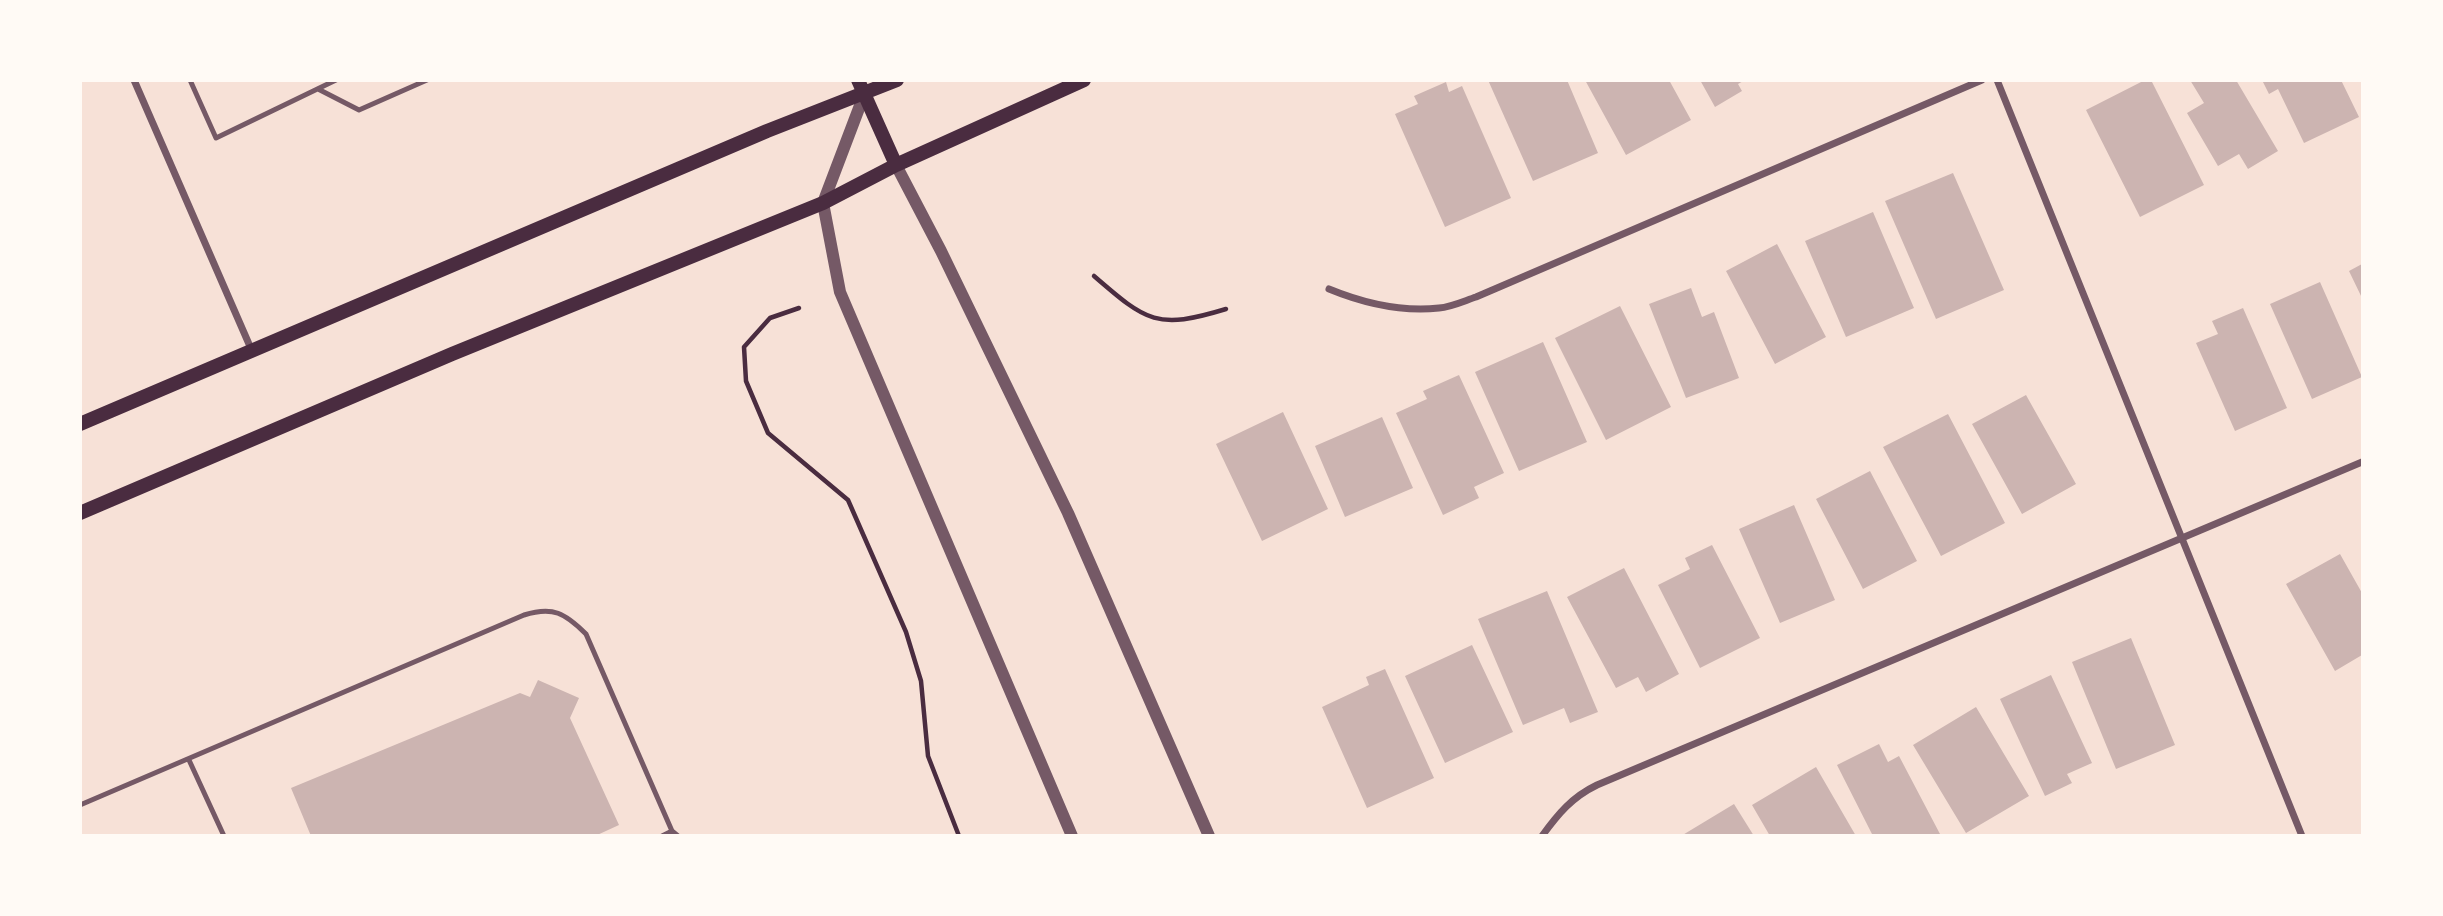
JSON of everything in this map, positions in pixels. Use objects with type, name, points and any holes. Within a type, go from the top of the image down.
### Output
[{"type":"main road","points":[[858,80],[896,165]]},
{"type":"main road","points":[[80,424],[767,131],[897,80]]},
{"type":"main road","points":[[80,513],[452,354],[823,203],[896,165],[1084,80]]},
{"type":"street","points":[[134,80],[252,351]]},
{"type":"street","points":[[1329,289],[1360,302],[1400,307],[1440,308],[1476,297],[1982,80]]},
{"type":"street","points":[[1997,80],[2302,835]]},
{"type":"street","points":[[864,95],[823,203],[842,296],[1072,835]]},
{"type":"street","points":[[896,165],[941,251],[1068,513],[1209,835]]},
{"type":"street","points":[[1542,835],[1560,811],[1583,792],[1597,785],[2362,462]]},
{"type":"lane","points":[[190,80],[216,138],[336,80]]},
{"type":"lane","points":[[318,89],[359,110],[426,80]]},
{"type":"lane","points":[[80,805],[524,615],[542,610],[560,613],[586,634],[672,831],[678,835]]},
{"type":"lane","points":[[189,760],[224,835]]},
{"type":"lane","points":[[662,835],[672,831]]},
{"type":"path","points":[[1094,276],[1124,303],[1143,315],[1164,321],[1195,318],[1226,309]]},
{"type":"path","points":[[799,307],[770,318],[744,347],[746,381],[768,433],[848,500],[906,632],[921,681],[928,756],[960,835]]},
{"type":"building","points":[[1488,80],[1567,80],[1598,153],[1533,181]]},
{"type":"building","points":[[1585,80],[1669,80],[1691,120],[1626,155]]},
{"type":"building","points":[[1700,80],[1745,80],[1738,84],[1742,91],[1715,107]]},
{"type":"building","points":[[2145,80],[2151,80],[2204,185],[2140,217],[2086,110]]},
{"type":"building","points":[[2190,80],[2236,80],[2278,151],[2248,169],[2239,154],[2218,166],[2187,113],[2204,103]]},
{"type":"building","points":[[2262,80],[2341,80],[2359,117],[2304,143],[2278,89],[2269,94]]},
{"type":"building","points":[[1446,82],[1449,92],[1462,86],[1511,198],[1445,227],[1395,114],[1418,104],[1414,96]]},
{"type":"building","points":[[1953,173],[2004,290],[1936,319],[1885,201]]},
{"type":"building","points":[[1873,212],[1914,308],[1846,337],[1805,241]]},
{"type":"building","points":[[1777,244],[1826,337],[1775,364],[1726,271]]},
{"type":"building","points":[[2362,264],[2362,298],[2349,271]]},
{"type":"building","points":[[2320,282],[2362,377],[2312,399],[2270,304]]},
{"type":"building","points":[[1691,288],[1702,317],[1714,312],[1739,378],[1686,398],[1649,304]]},
{"type":"building","points":[[1620,306],[1671,407],[1606,440],[1555,338]]},
{"type":"building","points":[[2243,308],[2287,408],[2235,431],[2196,343],[2218,334],[2212,321]]},
{"type":"building","points":[[1543,342],[1587,442],[1519,471],[1475,372]]},
{"type":"building","points":[[1459,375],[1504,473],[1474,487],[1479,498],[1443,515],[1396,413],[1427,399],[1423,391]]},
{"type":"building","points":[[2026,395],[2076,484],[2022,514],[1972,424]]},
{"type":"building","points":[[1283,412],[1328,509],[1262,541],[1216,444]]},
{"type":"building","points":[[1948,414],[2005,523],[1941,556],[1883,447]]},
{"type":"building","points":[[1382,417],[1413,488],[1345,517],[1315,446]]},
{"type":"building","points":[[1870,471],[1917,561],[1863,589],[1816,499]]},
{"type":"building","points":[[1794,505],[1835,600],[1780,623],[1739,529]]},
{"type":"building","points":[[1712,545],[1760,638],[1700,668],[1658,585],[1690,569],[1685,558]]},
{"type":"building","points":[[2340,554],[2362,593],[2362,655],[2335,671],[2286,584]]},
{"type":"building","points":[[1624,568],[1679,674],[1646,692],[1638,677],[1616,688],[1567,597]]},
{"type":"building","points":[[1547,591],[1598,712],[1570,723],[1564,708],[1523,725],[1478,619]]},
{"type":"building","points":[[2131,638],[2175,745],[2116,769],[2072,662]]},
{"type":"building","points":[[1472,645],[1513,732],[1445,763],[1405,676]]},
{"type":"building","points":[[1385,669],[1434,778],[1367,808],[1322,707],[1369,685],[1366,677]]},
{"type":"building","points":[[2051,675],[2092,763],[2067,774],[2072,783],[2045,796],[2000,699]]},
{"type":"building","points":[[538,680],[579,698],[570,718],[619,825],[595,836],[311,836],[291,788],[520,693],[530,697]]},
{"type":"building","points":[[1976,707],[2029,796],[1966,833],[1913,745]]},
{"type":"building","points":[[1879,744],[1888,762],[1899,756],[1940,834],[1873,836],[1837,765]]},
{"type":"building","points":[[1816,767],[1856,836],[1770,836],[1752,805]]},
{"type":"building","points":[[1734,804],[1754,836],[1681,836]]}]
